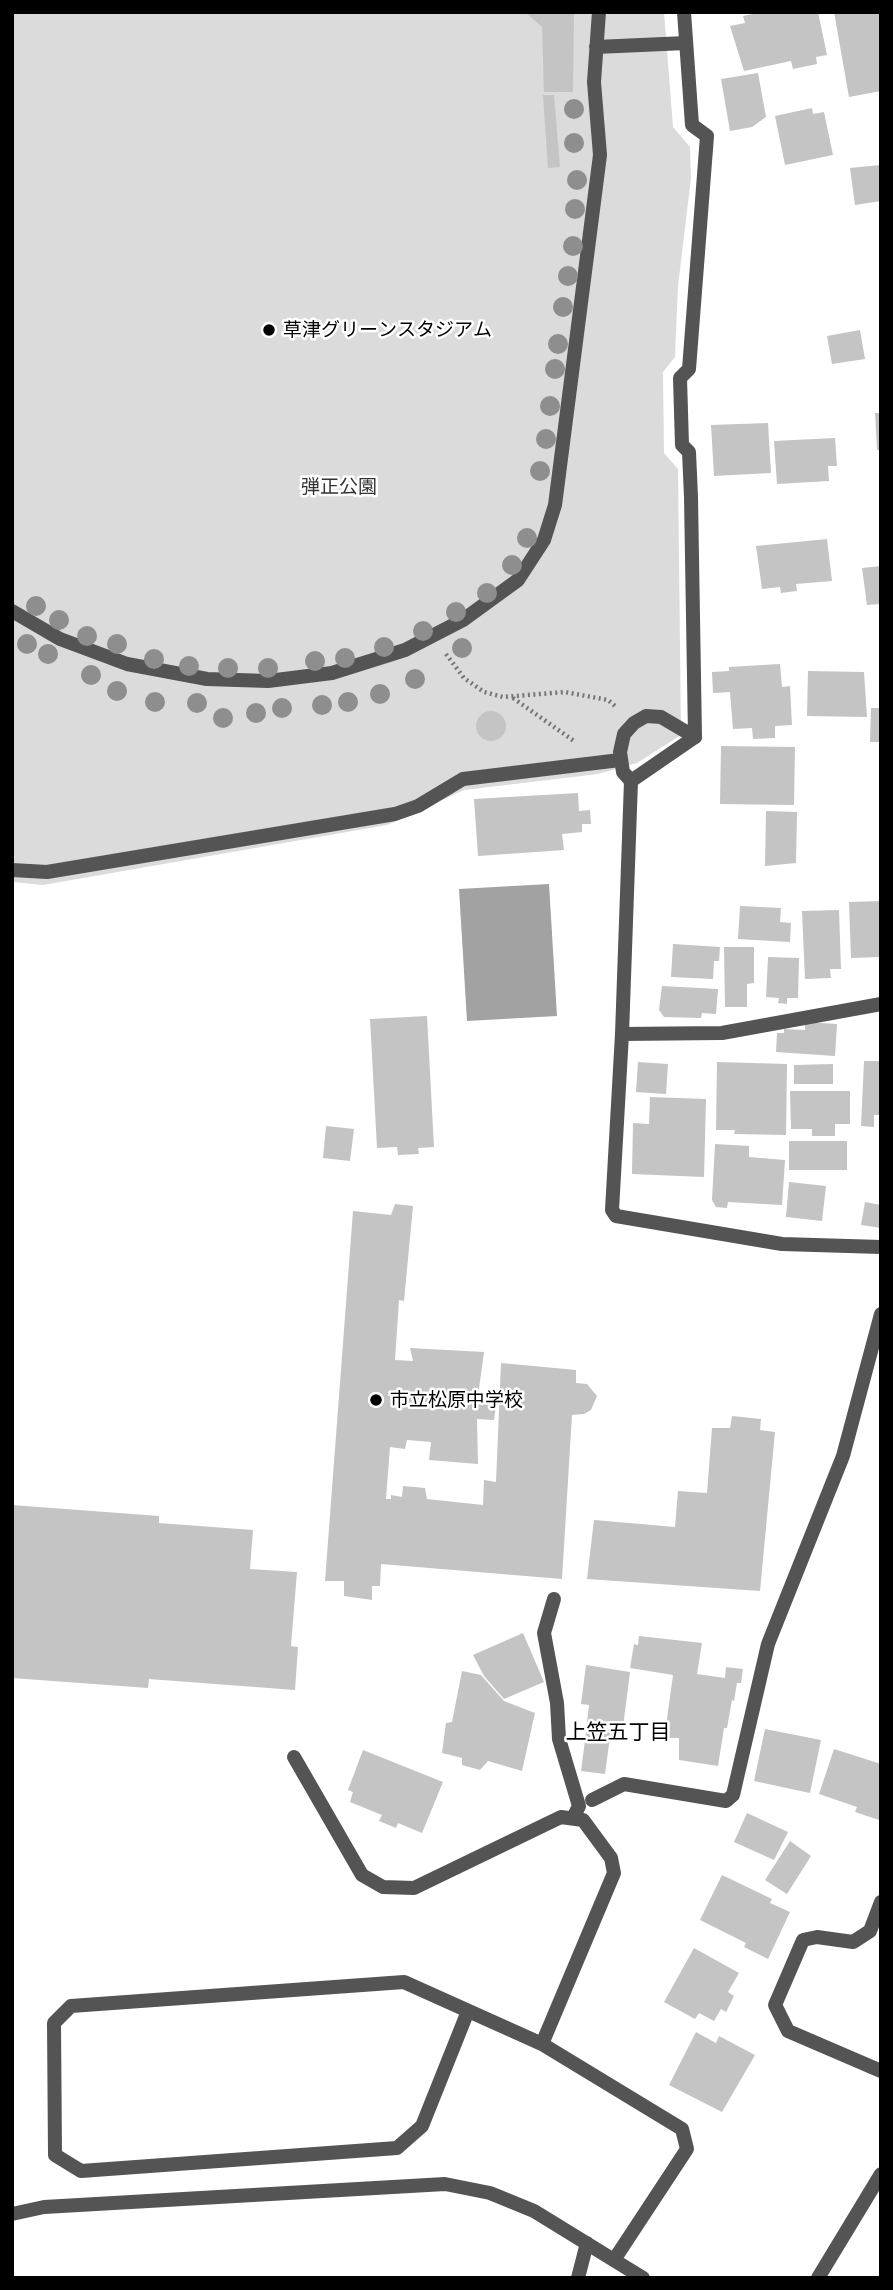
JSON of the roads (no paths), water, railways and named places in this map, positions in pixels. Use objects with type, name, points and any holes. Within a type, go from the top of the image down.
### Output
[{"type":"street","points":[[13,616],[60,639],[127,664],[207,679],[268,681],[332,673],[405,650],[463,620],[518,580],[544,540],[555,505],[600,155],[594,82],[599,12]]},
{"type":"street","points":[[684,12],[692,125],[707,135],[689,369],[680,378],[682,445],[689,452],[691,497],[695,737]]},
{"type":"street","points":[[596,47],[686,43]]},
{"type":"street","points":[[695,737],[661,716],[646,716],[634,723],[624,734],[620,760],[622,772],[631,781],[622,1034],[612,1210],[617,1216],[782,1244],[881,1247]]},
{"type":"street","points":[[631,781],[695,737]]},
{"type":"street","points":[[12,870],[47,872],[395,814],[418,806],[463,779],[620,760]]},
{"type":"street","points":[[622,1034],[722,1033],[881,1003]]},
{"type":"street","points":[[592,1800],[624,1784],[726,1801],[733,1795],[768,1644],[843,1456],[881,1314]]},
{"type":"street","points":[[554,1599],[544,1633],[557,1703],[559,1739],[579,1806],[573,1818]]},
{"type":"street","points":[[294,1757],[362,1875],[383,1886],[414,1888],[561,1816],[583,1820],[611,1858],[614,1872],[542,2044]]},
{"type":"street","points":[[881,1902],[870,1931],[853,1942],[817,1937],[803,1940],[775,2005],[788,2031],[881,2071]]},
{"type":"street","points":[[468,2011],[422,2126],[397,2148],[81,2171],[55,2155],[54,2023],[71,2006],[404,1982],[542,2044],[682,2129],[687,2149],[614,2260]]},
{"type":"street","points":[[818,2278],[881,2174]]},
{"type":"street","points":[[12,2214],[44,2207],[445,2184],[490,2193],[534,2211],[643,2278]]},
{"type":"street","points":[[578,2278],[587,2243]]},
{"type":"place","name":"草津グリーンスタジアム","points":[[269,330]]},
{"type":"place","name":"市立松原中学校","points":[[376,1400]]},
{"type":"district","name":"上笠五丁目","points":[[618,1733]]},
{"type":"park label","name":"弾正公園","points":[[339,487]]}]
